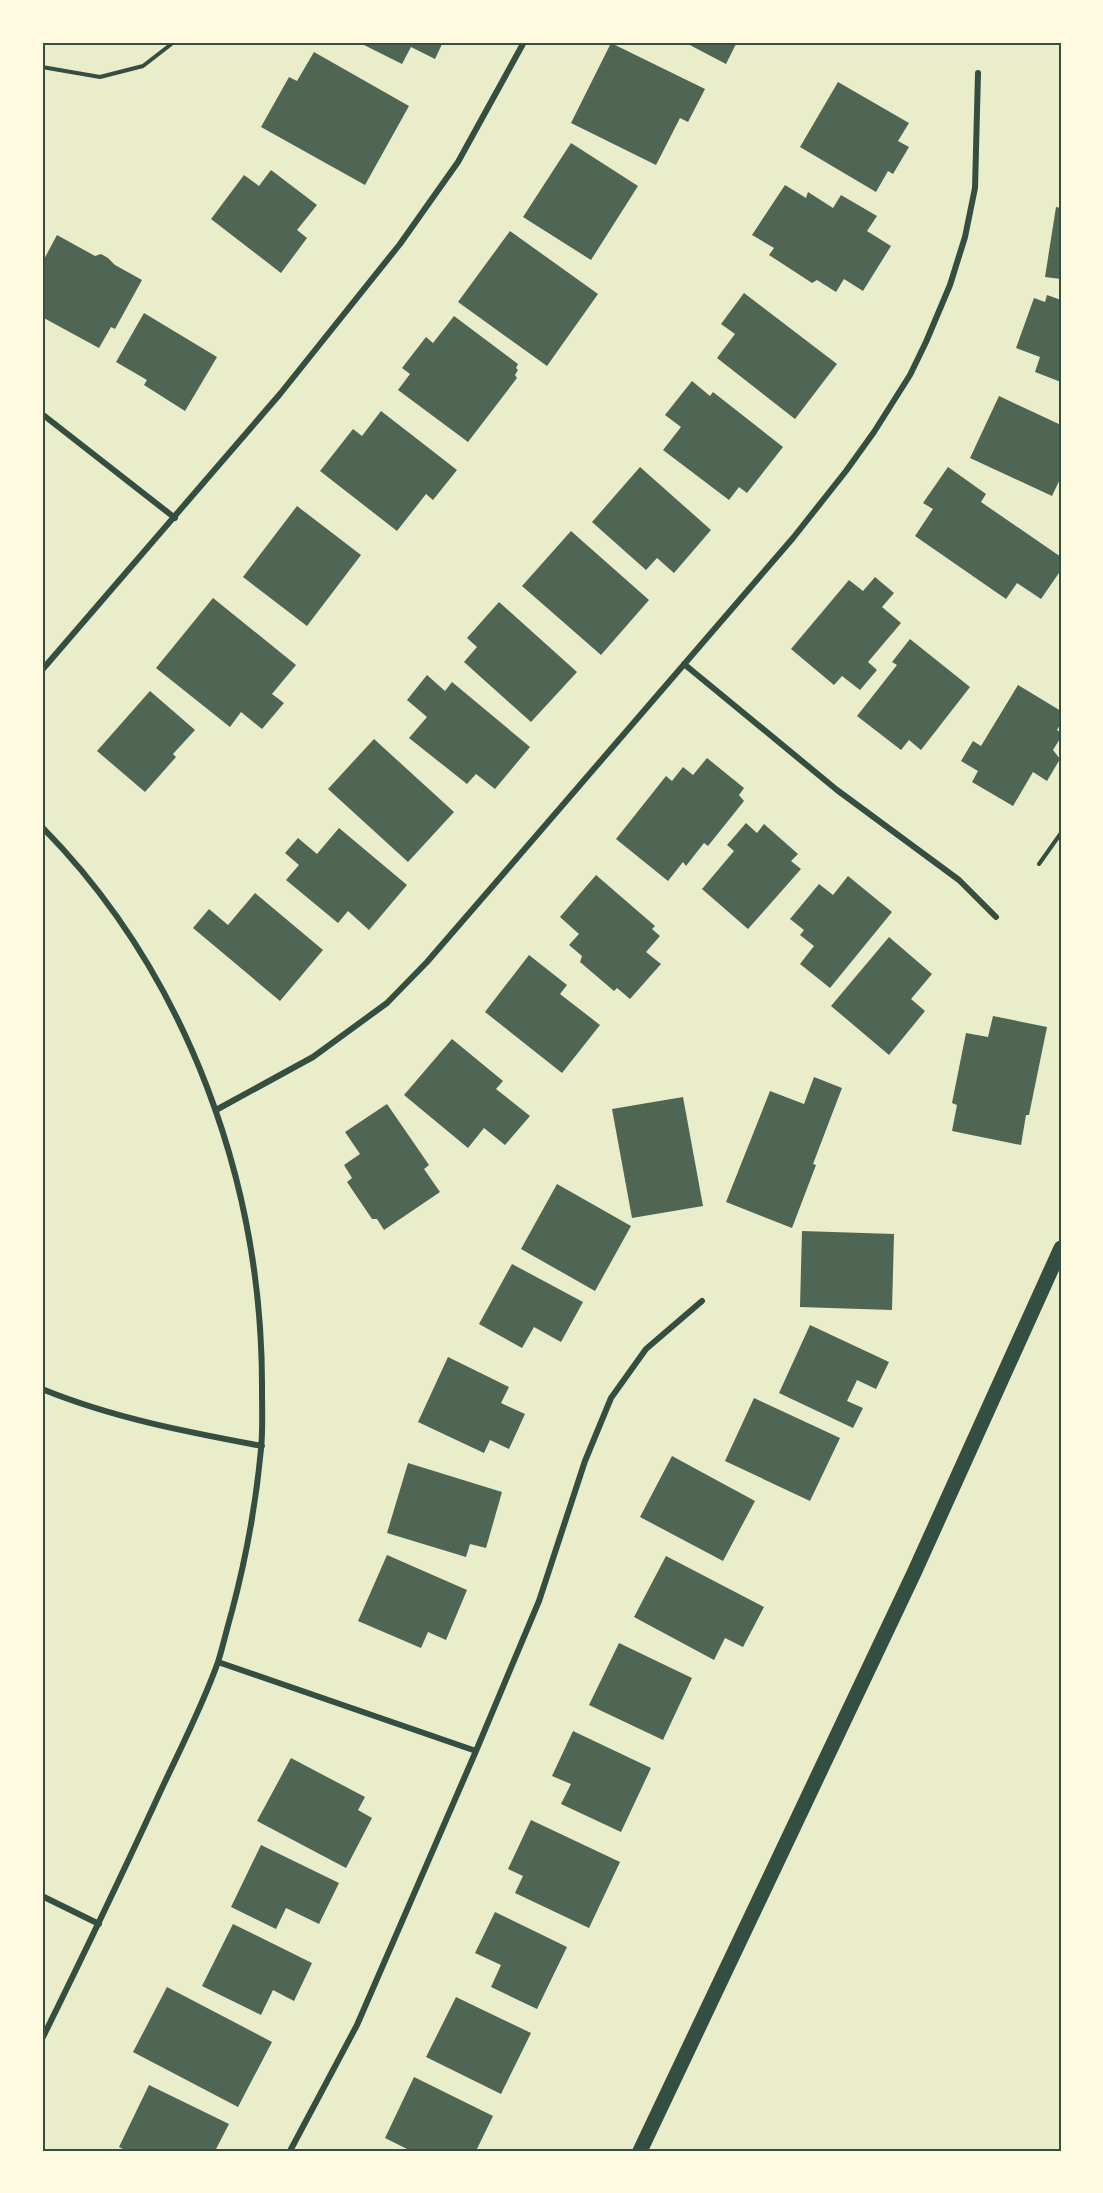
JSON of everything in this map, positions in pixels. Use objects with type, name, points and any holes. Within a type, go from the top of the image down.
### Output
[{"type":"main road","points":[[640,2151],[914,1573],[1061,1248]]},
{"type":"street","points":[[42,670],[288,385],[367,287],[458,162],[524,42]]},
{"type":"street","points":[[216,1110],[314,1057],[387,1003],[427,962],[793,538],[846,471],[891,405],[926,342],[950,285],[965,237],[975,188],[978,73]]},
{"type":"street","points":[[42,414],[175,518]]},
{"type":"street","points":[[684,664],[837,790],[959,880],[996,917]]},
{"type":"street","points":[[42,827],[102,894],[145,960],[190,1046],[216,1110],[239,1193],[257,1283],[262,1348],[262,1446],[245,1564],[218,1662],[99,1924],[42,2039]]},
{"type":"street","points":[[290,2151],[357,2025],[476,1751],[539,1601],[585,1461],[610,1398],[646,1349],[702,1301]]},
{"type":"street","points":[[42,1389],[97,1410],[152,1425],[262,1446]]},
{"type":"street","points":[[218,1662],[476,1751]]},
{"type":"street","points":[[42,1896],[99,1924]]},
{"type":"path","points":[[42,67],[100,77],[143,66],[174,42]]},
{"type":"path","points":[[1039,864],[1061,833]]},
{"type":"building","points":[[358,42],[443,42],[435,59],[411,47],[402,64]]},
{"type":"building","points":[[684,42],[737,42],[726,64]]},
{"type":"building","points":[[611,43],[705,89],[688,122],[680,118],[656,165],[571,123]]},
{"type":"building","points":[[314,52],[409,106],[365,185],[261,127],[289,77],[297,81]]},
{"type":"building","points":[[838,82],[909,123],[898,141],[909,147],[893,174],[888,171],[876,192],[800,147]]},
{"type":"building","points":[[571,143],[638,186],[591,260],[523,217]]},
{"type":"building","points":[[271,170],[317,205],[297,230],[307,238],[281,273],[211,219],[244,175],[259,186]]},
{"type":"building","points":[[785,185],[806,198],[808,192],[833,208],[841,195],[877,216],[867,231],[891,246],[863,291],[844,279],[836,292],[817,280],[812,283],[769,255],[774,248],[752,235]]},
{"type":"building","points":[[1056,207],[1061,208],[1061,279],[1045,277]]},
{"type":"building","points":[[510,231],[598,294],[547,366],[458,302]]},
{"type":"building","points":[[57,235],[95,256],[101,254],[142,280],[115,329],[111,327],[99,348],[42,317],[42,263]]},
{"type":"building","points":[[744,293],[837,364],[795,419],[717,358],[735,334],[721,324]]},
{"type":"building","points":[[1047,295],[1061,300],[1061,382],[1035,372],[1040,357],[1016,348],[1034,298],[1045,302]]},
{"type":"building","points":[[144,313],[217,357],[185,411],[144,385],[147,380],[116,362]]},
{"type":"building","points":[[454,316],[518,364],[515,375],[517,378],[468,442],[398,390],[410,374],[402,368],[426,337],[433,343]]},
{"type":"building","points":[[692,381],[710,396],[713,392],[783,447],[747,493],[739,487],[729,500],[663,450],[681,427],[665,415]]},
{"type":"building","points":[[999,396],[1061,425],[1061,477],[1052,496],[970,458]]},
{"type":"building","points":[[381,411],[457,470],[433,500],[426,494],[397,531],[320,471],[353,429],[362,436]]},
{"type":"building","points":[[640,467],[711,530],[674,573],[657,558],[646,570],[592,522]]},
{"type":"building","points":[[948,467],[986,494],[981,502],[1061,557],[1061,570],[1041,599],[1017,583],[1006,599],[915,536],[933,509],[923,503]]},
{"type":"building","points":[[297,506],[361,555],[307,626],[243,577]]},
{"type":"building","points":[[571,531],[649,600],[601,655],[522,586]]},
{"type":"building","points":[[875,577],[894,593],[882,607],[901,623],[868,662],[877,670],[860,690],[842,676],[834,685],[791,649],[849,580],[863,591]]},
{"type":"building","points":[[213,598],[296,665],[272,694],[284,703],[262,729],[241,712],[230,727],[156,668]]},
{"type":"building","points":[[499,602],[577,672],[531,722],[464,662],[477,647],[467,638]]},
{"type":"building","points":[[910,639],[970,687],[921,750],[909,740],[901,750],[857,716],[897,665],[892,662]]},
{"type":"building","points":[[427,675],[445,691],[452,682],[530,747],[495,789],[476,774],[467,784],[409,738],[427,717],[407,700]]},
{"type":"building","points":[[1018,685],[1061,711],[1061,723],[1057,730],[1061,733],[1061,737],[1053,750],[1060,759],[1047,781],[1033,772],[1013,806],[972,782],[978,771],[961,761],[973,741],[981,746]]},
{"type":"building","points":[[150,691],[195,730],[173,754],[176,757],[145,792],[97,751]]},
{"type":"building","points":[[374,739],[454,812],[408,862],[328,789]]},
{"type":"building","points":[[707,758],[744,788],[739,795],[744,801],[708,846],[704,843],[686,866],[683,862],[668,881],[616,839],[666,776],[672,781],[683,767],[693,775]]},
{"type":"building","points":[[746,823],[757,833],[764,824],[798,854],[791,861],[801,869],[748,929],[702,889],[734,851],[727,845]]},
{"type":"building","points":[[339,828],[407,885],[369,930],[348,911],[338,923],[286,880],[299,865],[285,853],[298,838],[317,854]]},
{"type":"building","points":[[596,875],[655,926],[652,929],[660,936],[646,952],[661,964],[630,999],[617,988],[614,991],[580,962],[582,956],[569,945],[579,934],[560,917]]},
{"type":"building","points":[[848,876],[892,912],[830,988],[800,964],[814,946],[800,935],[804,930],[790,919],[819,884],[833,895]]},
{"type":"building","points":[[255,893],[323,950],[280,1001],[193,928],[209,909],[228,925]]},
{"type":"building","points":[[889,937],[932,974],[911,999],[925,1011],[889,1055],[831,1006]]},
{"type":"building","points":[[529,955],[567,985],[560,994],[600,1025],[562,1073],[485,1012]]},
{"type":"building","points":[[993,1016],[1047,1027],[1021,1145],[952,1131],[957,1105],[952,1103],[966,1033],[988,1037]]},
{"type":"building","points":[[452,1039],[503,1081],[496,1089],[530,1116],[505,1145],[484,1128],[468,1148],[404,1095]]},
{"type":"building","points":[[814,1077],[842,1088],[792,1228],[726,1202],[770,1091],[804,1104]]},
{"type":"building","points":[[683,1097],[703,1206],[632,1218],[612,1109]]},
{"type":"building","points":[[387,1104],[429,1165],[424,1169],[440,1192],[384,1230],[377,1219],[372,1219],[347,1182],[352,1178],[344,1165],[360,1154],[345,1132]]},
{"type":"building","points":[[557,1184],[631,1226],[595,1291],[521,1249]]},
{"type":"building","points":[[802,1231],[894,1234],[892,1310],[800,1307]]},
{"type":"building","points":[[512,1264],[583,1302],[561,1342],[534,1327],[522,1348],[479,1324]]},
{"type":"building","points":[[810,1325],[889,1362],[876,1389],[857,1380],[847,1401],[863,1408],[853,1428],[779,1393]]},
{"type":"building","points":[[448,1357],[509,1387],[501,1403],[525,1414],[509,1449],[490,1440],[484,1453],[418,1422]]},
{"type":"building","points":[[754,1398],[840,1438],[810,1501],[725,1461]]},
{"type":"building","points":[[672,1456],[755,1501],[723,1561],[640,1517]]},
{"type":"building","points":[[408,1463],[502,1492],[486,1548],[470,1544],[466,1557],[387,1533]]},
{"type":"building","points":[[387,1555],[467,1590],[446,1640],[428,1632],[421,1648],[358,1621]]},
{"type":"building","points":[[666,1556],[764,1607],[743,1647],[725,1638],[714,1660],[634,1617]]},
{"type":"building","points":[[619,1643],[692,1678],[663,1740],[589,1705]]},
{"type":"building","points":[[573,1731],[651,1768],[621,1832],[561,1804],[571,1784],[552,1776]]},
{"type":"building","points":[[291,1758],[365,1797],[358,1810],[372,1818],[346,1868],[257,1821]]},
{"type":"building","points":[[531,1820],[620,1862],[589,1928],[515,1893],[523,1876],[508,1869]]},
{"type":"building","points":[[261,1845],[339,1883],[319,1924],[286,1908],[276,1929],[231,1907]]},
{"type":"building","points":[[495,1912],[567,1947],[537,2009],[491,1987],[501,1965],[475,1953]]},
{"type":"building","points":[[233,1924],[312,1963],[294,2001],[273,1990],[261,2015],[202,1986]]},
{"type":"building","points":[[167,1987],[272,2042],[238,2107],[133,2052]]},
{"type":"building","points":[[456,1997],[531,2033],[501,2094],[426,2057]]},
{"type":"building","points":[[414,2077],[493,2116],[476,2151],[411,2151],[385,2138]]},
{"type":"building","points":[[149,2085],[229,2124],[215,2151],[127,2151],[119,2147]]}]
